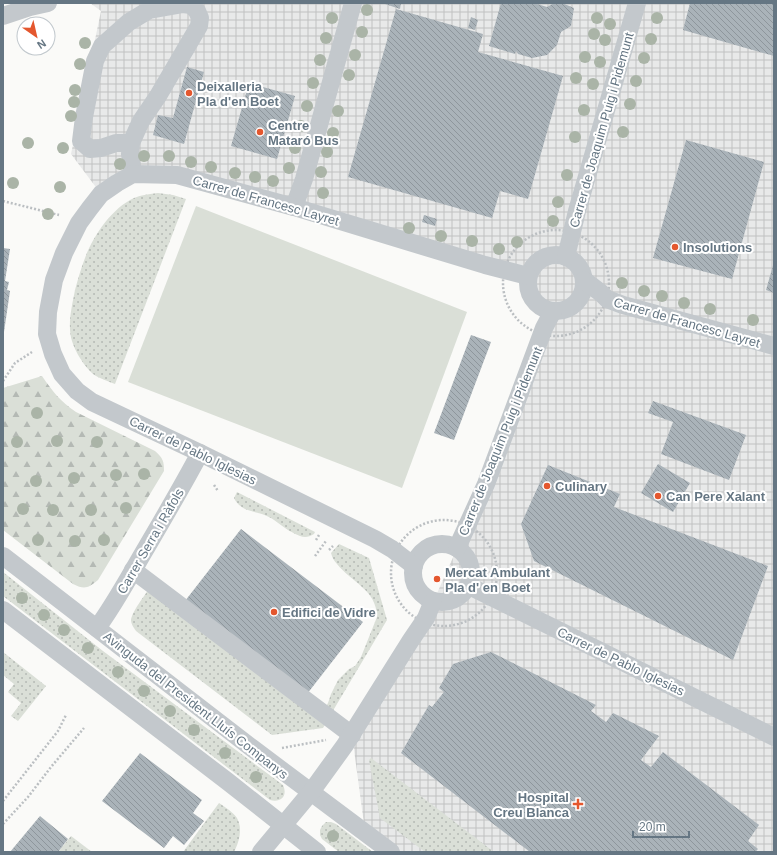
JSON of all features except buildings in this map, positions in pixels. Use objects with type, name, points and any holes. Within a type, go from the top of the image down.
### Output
[{"type":"street","points":[[3,16],[48,3]]},
{"type":"street","points":[[294,207],[306,171],[353,3]]},
{"type":"street","name":"Carrer de Joaquim Puig i Pidemunt","points":[[566,257],[637,3]]},
{"type":"street","points":[[131,143],[116,143],[101,148],[90,149],[81,141],[95,61],[102,46],[129,22],[149,10],[183,4],[191,5],[197,11],[200,18],[199,26],[142,121],[131,143],[130,154],[133,174]]},
{"type":"street","name":"Carrer de Francesc Layret","points":[[133,174],[177,175],[294,207],[485,266],[528,276]]},
{"type":"street","name":"Carrer de Pablo Iglesias","points":[[133,174],[101,194],[86,213],[79,223],[64,253],[54,280],[48,312],[47,334],[53,354],[62,374],[77,391],[92,402],[375,539],[392,549],[414,566]]},
{"type":"street","points":[[554,255],[566,257],[571,259],[580,268],[584,280],[583,290],[579,299],[572,306],[563,310],[553,311],[543,309],[533,300],[528,289],[528,276],[534,265],[543,258],[554,255]]},
{"type":"street","name":"Carrer de Francesc Layret","points":[[584,280],[607,299],[623,305],[774,346]]},
{"type":"street","name":"Carrer de Joaquim Puig i Pidemunt","points":[[457,548],[486,484],[544,328],[553,311]]},
{"type":"street","name":"Carrer Serra i Ràfols","points":[[97,628],[134,570],[200,453]]},
{"type":"street","points":[[444,544],[457,548],[465,555],[470,565],[471,576],[469,586],[462,595],[454,600],[444,603],[433,601],[424,596],[416,588],[413,578],[414,566],[420,554],[431,546],[444,544]]},
{"type":"street","name":"Avinguda del President Lluís Companys","points":[[3,556],[264,757],[391,852]]},
{"type":"street","points":[[134,570],[352,735]]},
{"type":"street","name":"Carrer de Pablo Iglesias","points":[[469,586],[774,737]]},
{"type":"street","points":[[261,852],[311,792],[352,735],[426,618],[433,601]]},
{"type":"street","points":[[3,610],[227,781],[317,852]]},
{"type":"path","points":[[3,200],[59,215]]},
{"type":"path","points":[[548,230],[572,232],[585,237],[597,247],[605,261],[610,276],[610,291],[596,319],[584,329],[570,335],[554,337],[542,335],[520,323],[512,313],[506,300],[503,288],[507,262],[514,250],[535,234],[548,230]]},
{"type":"path","points":[[3,381],[15,363],[32,352]]},
{"type":"path","points":[[214,485],[218,491]]},
{"type":"path","points":[[441,520],[454,521],[471,527],[487,542],[493,553],[496,565],[497,577],[494,590],[489,601],[481,611],[460,624],[448,626],[423,622],[403,607],[396,596],[392,584],[391,571],[393,558],[399,546],[407,536],[417,528],[429,522],[441,520]]},
{"type":"path","points":[[316,540],[319,535]]},
{"type":"path","points":[[315,556],[326,541]]},
{"type":"path","points":[[329,550],[333,546]]},
{"type":"path","points":[[3,801],[58,731],[66,715]]},
{"type":"path","points":[[3,824],[28,797],[84,728]]},
{"type":"path","points":[[264,757],[270,750],[333,739]]},
{"type":"shaded area","points":[[90,3],[774,3],[774,852],[400,852],[364,824],[352,735],[426,618],[475,508],[553,311],[543,309],[533,300],[528,289],[528,276],[148,175],[101,194],[71,154],[101,11]]},
{"type":"green space","points":[[158,193],[186,199],[115,384],[101,379],[93,374],[75,350],[71,335],[70,322],[75,290],[88,250],[104,224],[118,208],[134,198]]},
{"type":"green space","points":[[196,206],[467,312],[402,488],[128,382]]},
{"type":"green space","points":[[42,376],[57,396],[76,412],[155,451],[163,462],[164,471],[98,580],[92,585],[86,587],[73,584],[3,530],[3,388]]},
{"type":"green space","points":[[237,492],[315,532],[314,534],[307,537],[300,536],[288,530],[271,518],[241,507],[234,498]]},
{"type":"green space","points":[[339,544],[369,558],[387,620],[331,714],[325,708],[331,694],[338,680],[349,669],[355,666],[361,657],[377,617],[373,600],[368,593],[333,559],[331,553]]},
{"type":"green space","points":[[3,572],[103,651],[283,785],[285,792],[282,798],[274,801],[270,800],[3,596]]},
{"type":"green space","points":[[149,589],[326,723],[323,728],[272,735],[136,631],[131,620],[138,604]]},
{"type":"green space","points":[[3,652],[46,686],[18,721],[11,716],[21,703],[8,692],[14,684],[3,675]]},
{"type":"green space","points":[[371,758],[494,852],[425,852],[380,818],[369,760]]},
{"type":"green space","points":[[219,803],[229,810],[239,822],[240,835],[234,852],[183,852]]},
{"type":"green space","points":[[326,822],[336,824],[373,852],[339,852],[322,839],[320,835],[320,830]]},
{"type":"green space","points":[[71,836],[92,852],[58,852]]},
{"type":"place","name":"Deixalleria Pla d'en Boet","points":[[189,93]]},
{"type":"place","name":"Centre Mataró Bus","points":[[260,132]]},
{"type":"place","name":"Insolutions","points":[[675,247]]},
{"type":"place","name":"Culinary","points":[[547,486]]},
{"type":"place","name":"Can Pere Xalant","points":[[658,496]]},
{"type":"place","name":"Mercat Ambulant Pla d' en Boet","points":[[437,579]]},
{"type":"place","name":"Edifici de Vidre","points":[[274,612]]},
{"type":"place","name":"Hospital Creu Blanca","points":[[578,804]]}]
